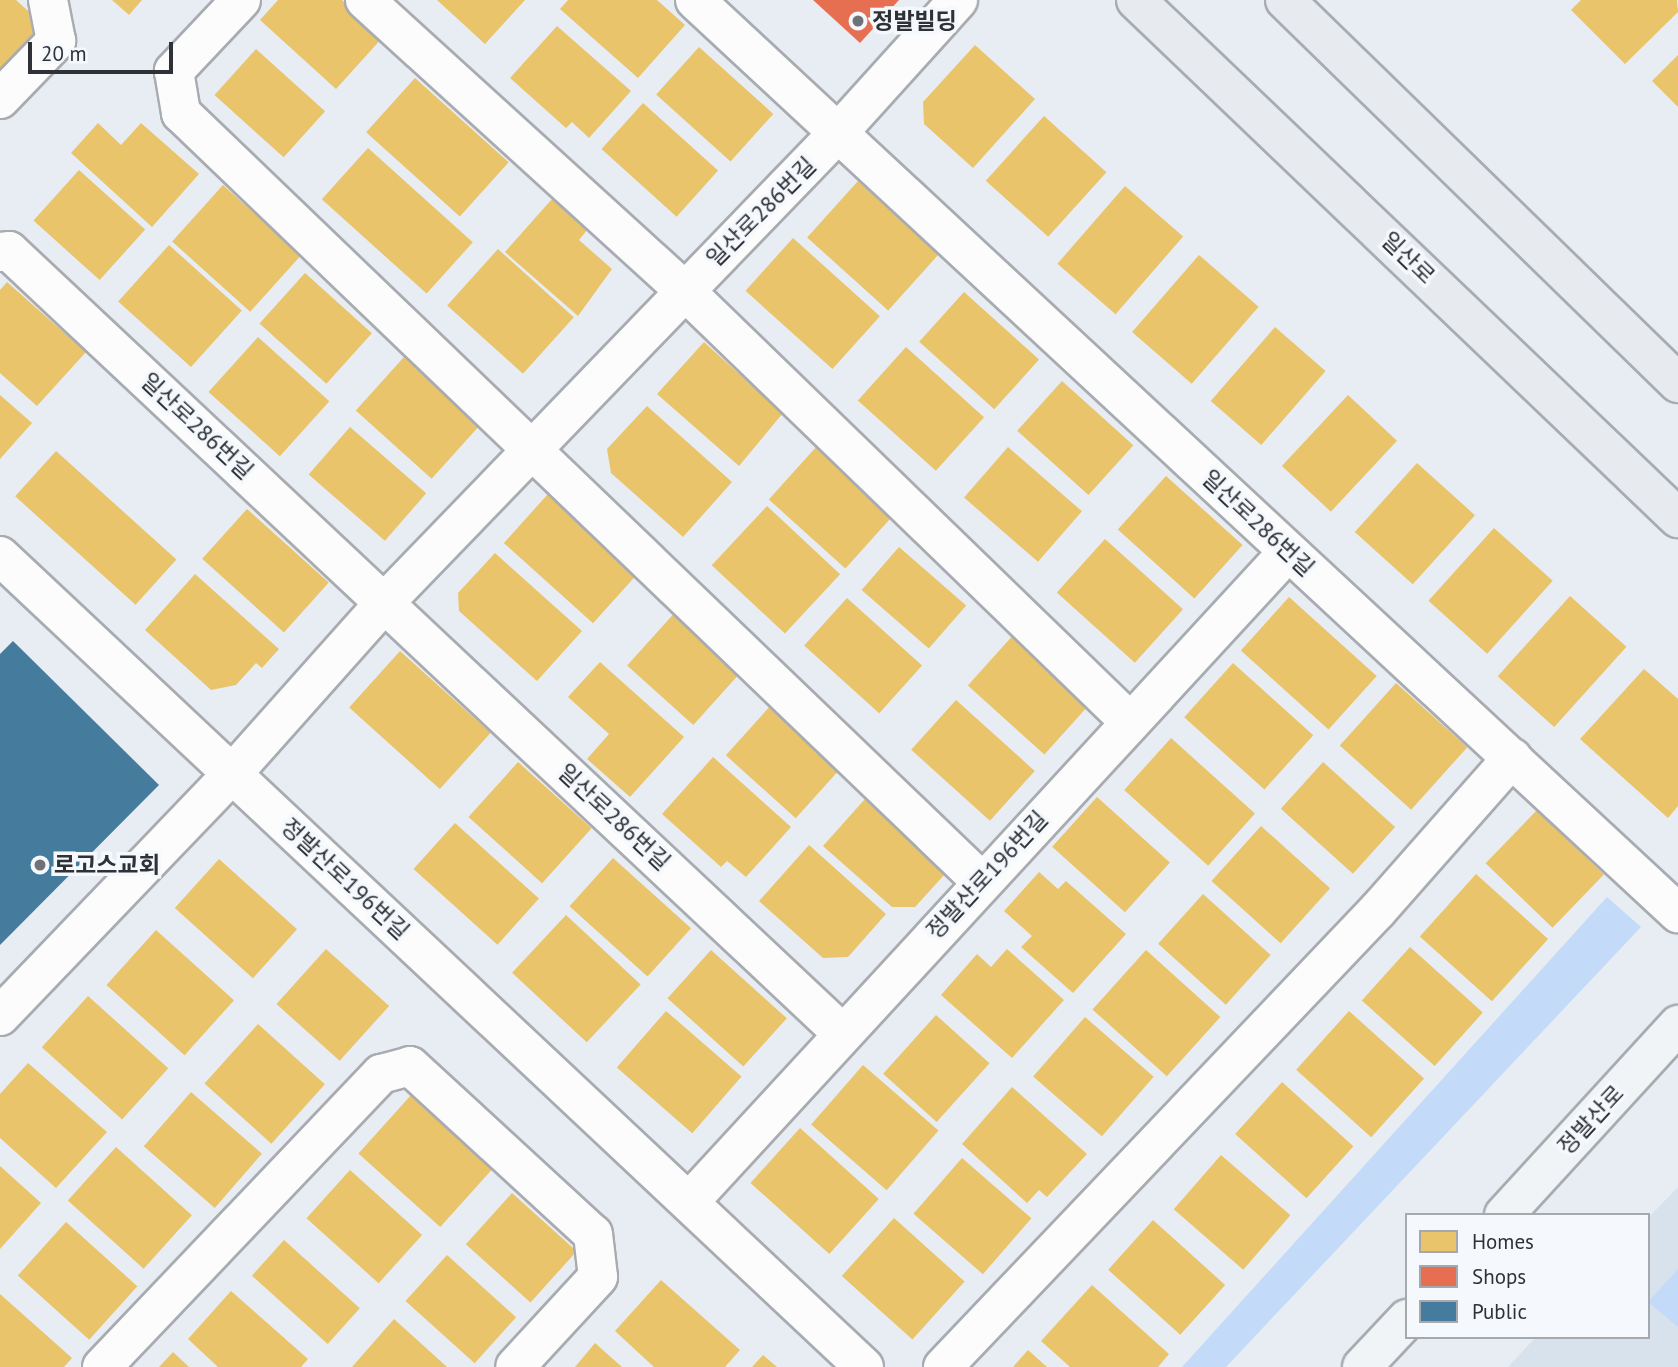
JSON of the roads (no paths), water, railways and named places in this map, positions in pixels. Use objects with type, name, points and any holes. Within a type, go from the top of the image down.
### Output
[{"type":"main road","name":"일산로","points":[[1136,0],[1678,518]]},
{"type":"main road","points":[[1284,0],[1678,383]]},
{"type":"main road","name":"정발산로","points":[[1506,1213],[1678,1025]]},
{"type":"main road","points":[[1362,1367],[1405,1321]]},
{"type":"street","points":[[0,99],[56,41],[48,0]]},
{"type":"street","points":[[241,0],[174,71],[181,113],[981,881]]},
{"type":"street","points":[[365,0],[684,290],[1129,721]]},
{"type":"street","name":"일산로286번길","points":[[695,0],[1678,913]]},
{"type":"street","name":"일산로286번길","points":[[0,1016],[232,774],[386,601],[533,452],[684,290],[838,133],[958,0]]},
{"type":"street","name":"일산로286번길","points":[[4,251],[386,601],[842,1033]]},
{"type":"street","name":"정발산로196번길","points":[[689,1202],[981,881],[1288,552]]},
{"type":"street","name":"정발산로196번길","points":[[0,556],[864,1367]]},
{"type":"street","points":[[943,1367],[1378,909],[1512,758]]},
{"type":"street","points":[[102,1367],[381,1074],[410,1066],[593,1234],[598,1277],[515,1367]]},
{"type":"place","name":"정발빌딩","points":[[858,21]]},
{"type":"place","name":"로고스교회","points":[[40,865]]}]
